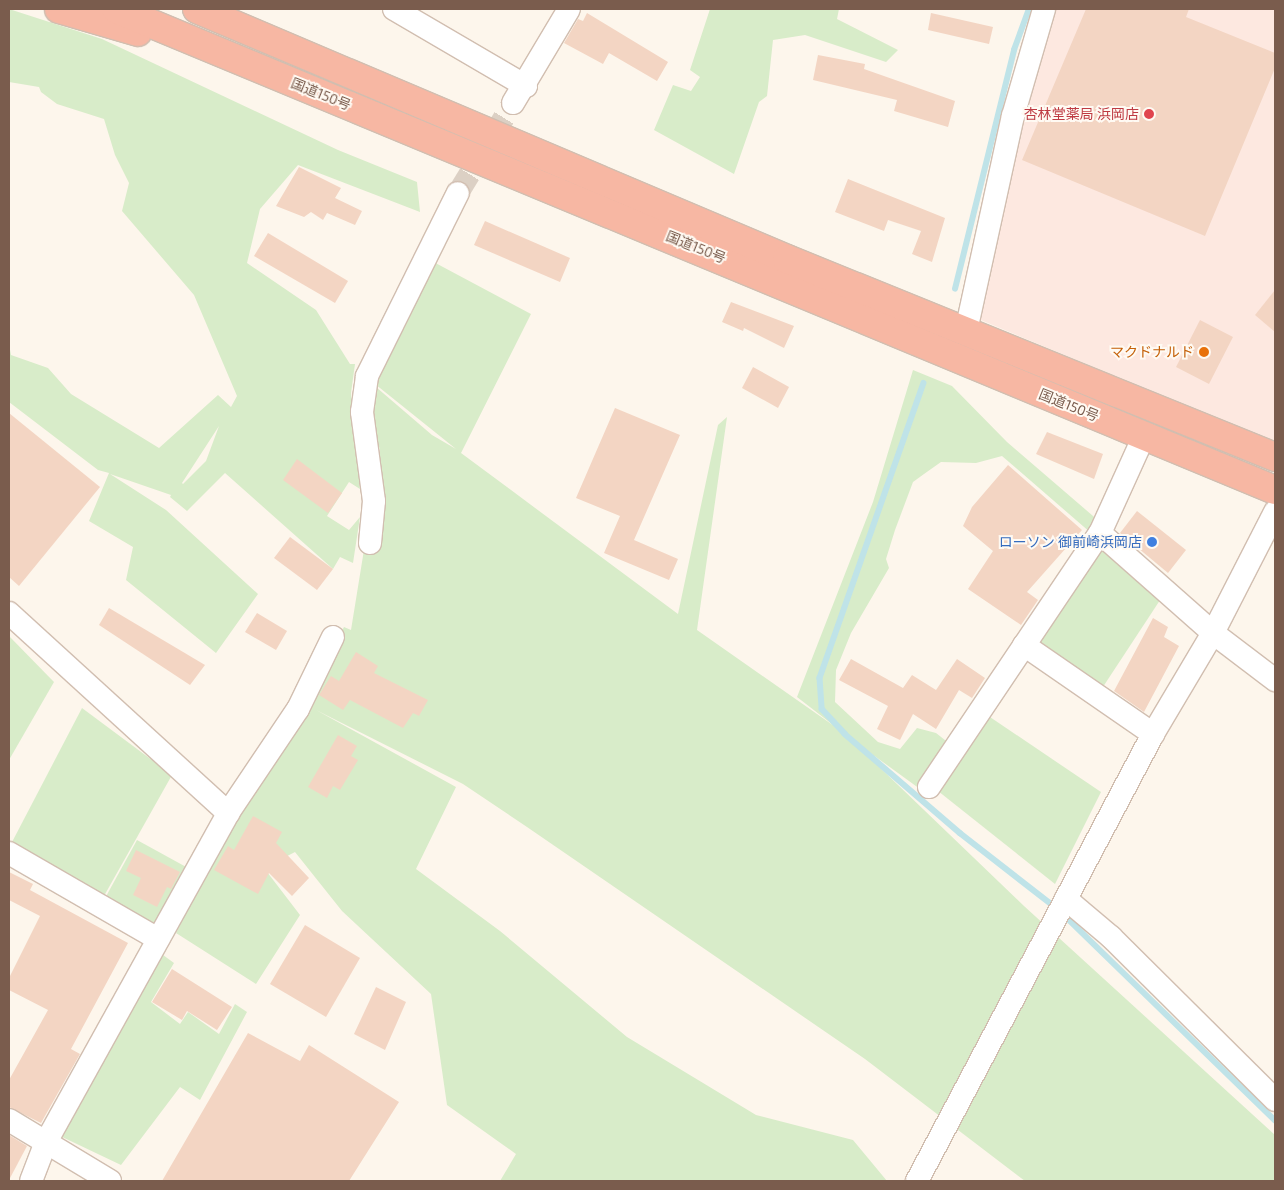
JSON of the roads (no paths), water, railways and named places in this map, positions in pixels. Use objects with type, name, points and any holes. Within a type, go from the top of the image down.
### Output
[{"type":"highway","points":[[58,9],[254,67]]},
{"type":"highway","name":"国道150号","points":[[116,9],[777,280],[1275,490]]},
{"type":"highway","name":"国道150号","points":[[197,9],[787,259],[1275,457]]},
{"type":"highway","points":[[215,9],[274,40]]},
{"type":"street","points":[[394,9],[519,95],[569,9]]},
{"type":"street","points":[[966,331],[1013,116],[1044,9]]},
{"type":"street","points":[[370,543],[374,501],[362,412],[367,376],[458,193]]},
{"type":"street","points":[[929,787],[1100,533],[1144,436]]},
{"type":"street","points":[[917,1181],[1153,734],[1213,633],[1275,512]]},
{"type":"street","points":[[1100,533],[1213,633],[1275,680]]},
{"type":"street","points":[[9,612],[228,813]]},
{"type":"street","points":[[31,1181],[46,1142],[158,939],[228,813],[298,709],[333,637]]},
{"type":"street","points":[[1024,645],[1153,734]]},
{"type":"street","points":[[9,852],[158,939]]},
{"type":"street","points":[[1065,900],[1112,938],[1275,1100]]},
{"type":"street","points":[[9,1120],[110,1181]]},
{"type":"waterway","points":[[955,289],[1014,50],[1029,9]]},
{"type":"waterway","points":[[924,383],[820,678],[822,709],[845,734],[960,833],[1055,907]]},
{"type":"waterway","points":[[1064,915],[1275,1120]]},
{"type":"tunnel","points":[[458,193],[513,103]]},
{"type":"place","name":"杏林堂薬局 浜岡店","points":[[1149,114]]},
{"type":"place","name":"マクドナルド","points":[[1204,352]]},
{"type":"place","name":"ローソン 御前崎浜岡店","points":[[1152,542]]}]
